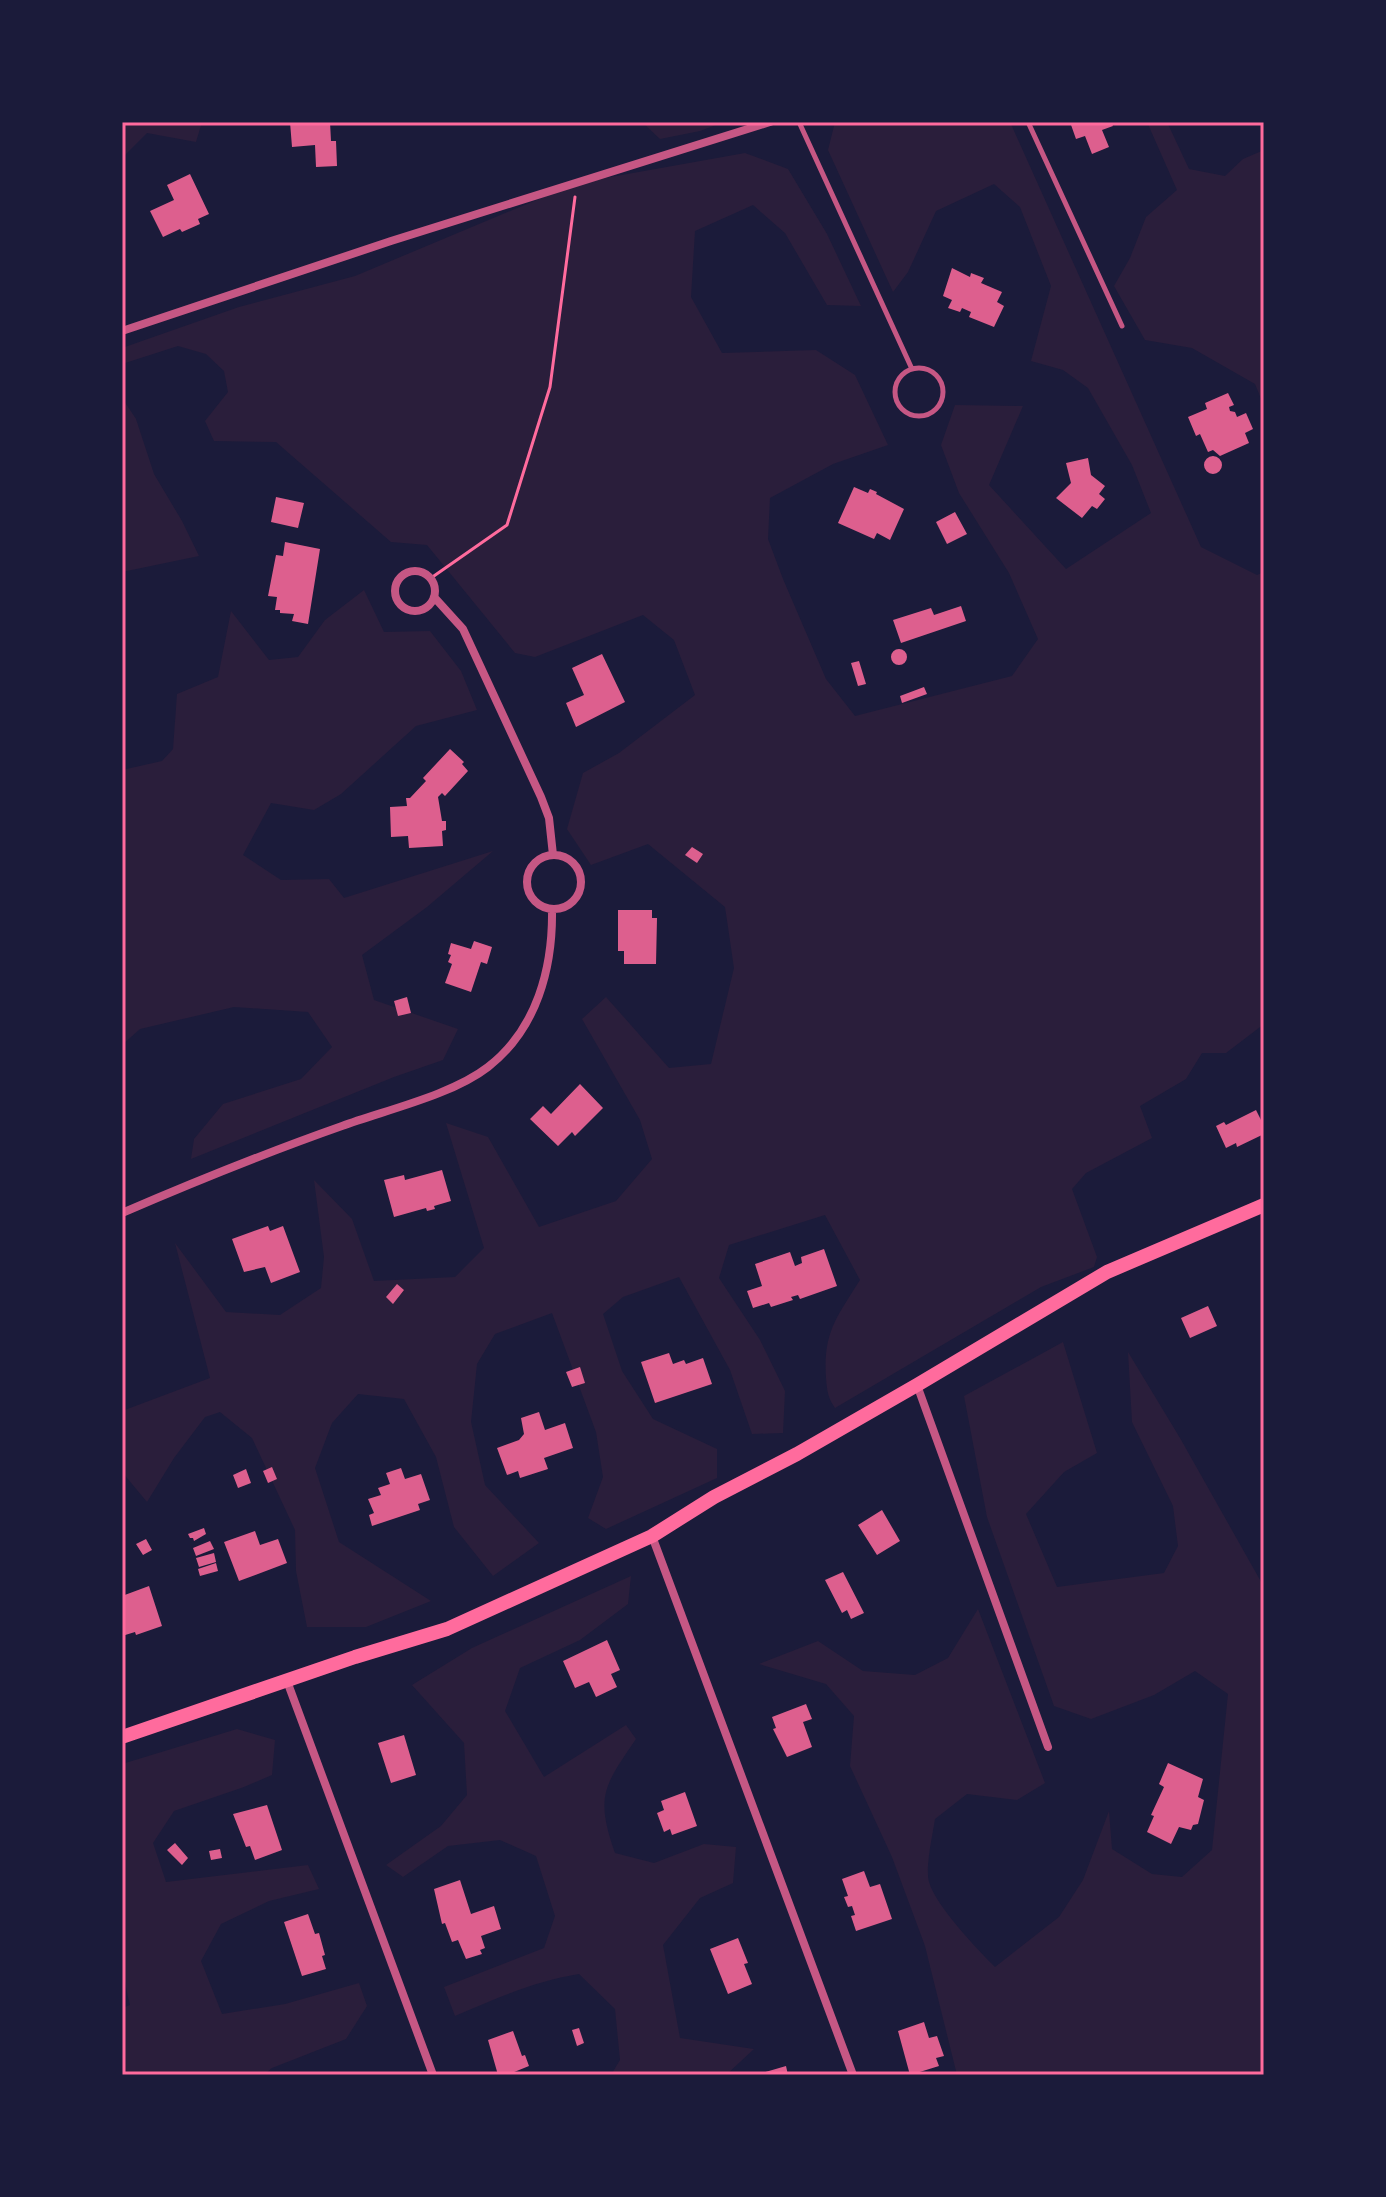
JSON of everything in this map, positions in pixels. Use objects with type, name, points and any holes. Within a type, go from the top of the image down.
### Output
[{"type":"main road","points":[[122,1737],[447,1629],[652,1536],[714,1497],[797,1454],[1107,1272],[1264,1205]]},
{"type":"street","points":[[122,331],[391,241],[770,122]]},
{"type":"street","points":[[408,571],[421,571],[434,584],[434,597],[426,608],[413,611],[400,605],[394,592],[398,579],[408,571]]},
{"type":"street","points":[[434,597],[463,629],[541,797],[549,818],[553,855]]},
{"type":"street","points":[[553,855],[568,858],[575,864],[581,881],[580,890],[570,905],[552,909],[536,903],[527,888],[527,879],[534,863],[553,855]]},
{"type":"street","points":[[122,1213],[416,1100],[487,1068],[506,1050],[528,1020],[540,996],[551,950],[552,909]]},
{"type":"street","points":[[917,1385],[1048,1747]]},
{"type":"street","points":[[652,1536],[853,2075]]},
{"type":"street","points":[[287,1681],[433,2075]]},
{"type":"lane","points":[[799,122],[912,369]]},
{"type":"lane","points":[[1028,122],[1122,326]]},
{"type":"lane","points":[[912,369],[928,370],[940,381],[942,397],[934,411],[926,415],[911,415],[899,406],[896,399],[896,384],[912,369]]},
{"type":"path","points":[[431,578],[507,525],[550,387],[577,183]]},
{"type":"shaded area","points":[[122,122],[202,122],[196,142],[147,133],[122,158]]},
{"type":"shaded area","points":[[642,122],[724,122],[700,131],[660,139]]},
{"type":"shaded area","points":[[835,122],[1010,122],[1201,547],[1257,575],[1264,572],[1264,1024],[1226,1053],[1202,1053],[1186,1079],[1140,1106],[1152,1138],[1086,1173],[1072,1189],[1097,1257],[1094,1267],[1041,1287],[835,1408],[827,1387],[829,1337],[860,1280],[825,1215],[729,1245],[719,1278],[760,1340],[785,1391],[783,1433],[752,1434],[730,1370],[679,1277],[623,1297],[603,1314],[622,1371],[653,1419],[717,1449],[717,1478],[606,1529],[588,1518],[603,1477],[596,1432],[552,1313],[495,1334],[477,1364],[471,1422],[485,1485],[539,1543],[493,1576],[454,1527],[436,1457],[404,1399],[358,1394],[332,1423],[315,1468],[339,1542],[431,1601],[366,1627],[307,1627],[296,1571],[295,1530],[252,1438],[220,1412],[205,1417],[174,1458],[147,1502],[122,1472],[122,1411],[210,1378],[175,1243],[226,1312],[280,1315],[321,1288],[324,1257],[314,1180],[352,1219],[374,1281],[455,1277],[484,1248],[446,1123],[488,1137],[539,1227],[616,1201],[652,1159],[640,1120],[582,1019],[606,997],[669,1068],[711,1064],[734,968],[725,907],[648,844],[591,865],[567,829],[583,773],[619,753],[695,695],[674,640],[643,615],[535,657],[515,653],[427,545],[391,542],[276,442],[214,441],[205,421],[228,392],[224,371],[206,354],[178,346],[122,364],[122,348],[239,307],[355,276],[577,183],[745,153],[788,169],[827,234],[861,306],[827,305],[785,233],[753,205],[695,231],[691,297],[722,353],[816,350],[855,375],[888,445],[833,464],[770,498],[768,539],[826,679],[855,716],[1012,676],[1038,639],[1009,573],[959,493],[941,445],[955,405],[1023,406],[989,485],[1066,569],[1151,513],[1132,465],[1088,388],[1063,370],[1031,361],[1051,286],[1020,207],[994,184],[936,211],[908,272],[893,292],[828,150]]},
{"type":"shaded area","points":[[1147,122],[1167,122],[1189,169],[1225,176],[1243,159],[1264,150],[1264,406],[1255,384],[1192,348],[1145,340],[1114,286],[1130,258],[1146,217],[1177,190]]},
{"type":"shaded area","points":[[122,398],[136,419],[154,474],[199,556],[122,572]]},
{"type":"shaded area","points":[[364,590],[384,632],[430,631],[461,671],[477,710],[416,726],[341,794],[314,810],[271,803],[243,855],[281,880],[329,879],[344,898],[493,851],[427,907],[362,955],[374,1000],[458,1029],[443,1060],[191,1159],[194,1139],[223,1104],[301,1079],[332,1047],[308,1012],[234,1007],[140,1029],[122,1045],[122,770],[162,761],[173,749],[177,694],[218,677],[231,611],[269,660],[298,657],[325,620]]},
{"type":"shaded area","points":[[1063,1342],[1097,1453],[1064,1472],[1026,1514],[1057,1587],[1164,1573],[1178,1546],[1173,1506],[1132,1422],[1128,1352],[1264,1587],[1264,2075],[957,2075],[925,1946],[892,1857],[850,1766],[854,1716],[826,1684],[759,1664],[818,1641],[863,1671],[915,1675],[948,1658],[978,1609],[1045,1783],[1017,1800],[967,1794],[935,1819],[928,1876],[933,1892],[948,1915],[995,1967],[1059,1917],[1083,1880],[1109,1811],[1112,1849],[1152,1874],[1182,1877],[1212,1850],[1228,1694],[1195,1671],[1154,1695],[1091,1719],[1054,1706],[987,1517],[964,1396]]},
{"type":"shaded area","points":[[631,1576],[628,1604],[580,1640],[520,1668],[505,1711],[544,1777],[626,1725],[636,1739],[610,1781],[604,1804],[615,1853],[654,1863],[704,1844],[736,1847],[733,1883],[700,1898],[663,1945],[680,2038],[754,2049],[726,2075],[611,2075],[620,2060],[615,2009],[579,1974],[532,1986],[455,2016],[444,1987],[544,1948],[555,1916],[536,1856],[500,1840],[448,1846],[403,1877],[386,1865],[441,1826],[467,1795],[464,1743],[412,1685],[472,1648]]},
{"type":"shaded area","points":[[237,1729],[275,1740],[272,1775],[174,1811],[153,1843],[166,1882],[308,1865],[319,1889],[269,1901],[221,1924],[201,1961],[222,2014],[285,2004],[359,1983],[367,2006],[346,2039],[272,2068],[263,2075],[122,2075],[122,2008],[130,2005],[122,1951],[122,1764]]},
{"type":"building","points":[[290,122],[330,122],[331,141],[336,141],[337,166],[316,167],[315,145],[292,147]]},
{"type":"building","points":[[1070,122],[1111,122],[1113,126],[1102,130],[1109,147],[1092,154],[1085,136],[1076,139]]},
{"type":"building","points":[[190,174],[209,214],[198,219],[200,224],[163,237],[150,211],[174,200],[167,185]]},
{"type":"building","points":[[952,268],[970,277],[971,273],[984,278],[981,283],[1002,292],[997,302],[1004,306],[994,327],[969,317],[971,312],[962,308],[960,312],[948,308],[952,300],[943,296]]},
{"type":"building","points":[[1228,393],[1234,405],[1229,407],[1230,411],[1235,412],[1237,417],[1246,413],[1253,429],[1245,433],[1249,443],[1220,456],[1213,450],[1208,452],[1200,434],[1196,436],[1188,417],[1207,409],[1205,403]]},
{"type":"building","points":[[1213,456],[1222,465],[1213,474],[1204,465]]},
{"type":"building","points":[[1088,458],[1091,475],[1105,486],[1099,494],[1105,499],[1097,509],[1092,506],[1082,518],[1056,498],[1071,483],[1066,463]]},
{"type":"building","points":[[854,487],[868,493],[870,489],[877,492],[904,509],[890,540],[877,533],[874,539],[838,523]]},
{"type":"building","points":[[276,497],[304,503],[298,528],[271,522]]},
{"type":"building","points":[[955,512],[967,534],[947,544],[936,522]]},
{"type":"building","points":[[285,542],[320,549],[308,624],[292,621],[294,614],[275,610],[277,597],[268,596],[276,555],[283,556]]},
{"type":"building","points":[[961,606],[966,621],[901,643],[893,620],[931,608],[934,615]]},
{"type":"building","points":[[899,649],[907,657],[899,665],[891,657]]},
{"type":"building","points":[[602,654],[625,702],[576,727],[566,703],[584,695],[572,668]]},
{"type":"building","points":[[859,661],[866,684],[858,686],[851,663]]},
{"type":"building","points":[[924,687],[927,694],[902,703],[900,696]]},
{"type":"building","points":[[450,749],[464,762],[462,764],[468,771],[445,796],[442,793],[438,797],[442,821],[446,821],[446,830],[442,831],[443,846],[409,848],[408,836],[391,837],[390,807],[407,806],[406,798],[410,798],[426,781],[423,778]]},
{"type":"building","points":[[692,847],[703,854],[697,863],[685,855]]},
{"type":"building","points":[[618,910],[652,910],[652,918],[657,918],[656,964],[624,964],[624,951],[618,951]]},
{"type":"building","points":[[474,941],[492,947],[487,964],[481,962],[471,992],[445,983],[452,964],[448,962],[451,943],[471,949]]},
{"type":"building","points":[[407,997],[411,1013],[398,1016],[394,1001]]},
{"type":"building","points":[[580,1084],[603,1108],[575,1136],[572,1132],[558,1146],[530,1119],[543,1106],[551,1114]]},
{"type":"building","points":[[1256,1110],[1264,1126],[1264,1134],[1237,1147],[1236,1143],[1226,1148],[1216,1126],[1224,1122],[1226,1125]]},
{"type":"building","points":[[442,1170],[451,1201],[434,1206],[435,1209],[427,1211],[426,1208],[394,1217],[384,1180],[404,1175],[405,1180]]},
{"type":"building","points":[[268,1226],[270,1231],[283,1226],[300,1272],[271,1283],[265,1267],[244,1272],[232,1239]]},
{"type":"building","points":[[824,1249],[837,1286],[800,1299],[798,1295],[791,1297],[793,1300],[771,1307],[769,1303],[753,1308],[747,1291],[762,1286],[755,1264],[790,1252],[795,1266],[802,1263],[801,1257]]},
{"type":"building","points":[[397,1284],[404,1290],[393,1304],[386,1297]]},
{"type":"building","points":[[1208,1306],[1217,1326],[1190,1338],[1181,1318]]},
{"type":"building","points":[[669,1353],[673,1364],[684,1360],[686,1364],[703,1358],[712,1384],[655,1403],[641,1362]]},
{"type":"building","points":[[580,1367],[585,1383],[572,1387],[566,1372]]},
{"type":"building","points":[[539,1412],[545,1430],[565,1423],[573,1448],[544,1458],[548,1469],[520,1478],[518,1471],[507,1475],[497,1448],[519,1440],[524,1434],[521,1418]]},
{"type":"building","points":[[272,1467],[277,1479],[268,1483],[263,1471]]},
{"type":"building","points":[[401,1468],[405,1479],[421,1474],[430,1500],[418,1504],[420,1510],[372,1526],[369,1515],[374,1513],[368,1499],[381,1495],[378,1488],[390,1484],[386,1473]]},
{"type":"building","points":[[246,1469],[251,1483],[238,1488],[233,1475]]},
{"type":"building","points":[[882,1510],[900,1541],[877,1555],[858,1525]]},
{"type":"building","points":[[204,1528],[206,1534],[194,1541],[190,1538],[188,1534]]},
{"type":"building","points":[[255,1531],[260,1545],[278,1539],[287,1563],[239,1581],[224,1542]]},
{"type":"building","points":[[146,1539],[152,1550],[143,1555],[136,1544]]},
{"type":"building","points":[[210,1541],[214,1549],[196,1556],[193,1548]]},
{"type":"building","points":[[214,1553],[216,1562],[199,1567],[196,1558]]},
{"type":"building","points":[[216,1563],[218,1571],[200,1576],[198,1569]]},
{"type":"building","points":[[843,1572],[864,1613],[851,1619],[847,1610],[842,1613],[825,1580]]},
{"type":"building","points":[[149,1586],[162,1626],[136,1635],[135,1632],[122,1636],[122,1596]]},
{"type":"building","points":[[607,1640],[620,1670],[611,1674],[617,1687],[596,1697],[589,1682],[575,1688],[563,1661]]},
{"type":"building","points":[[806,1704],[812,1719],[803,1722],[812,1747],[787,1757],[773,1729],[776,1728],[772,1717]]},
{"type":"building","points":[[404,1735],[416,1775],[391,1783],[378,1743]]},
{"type":"building","points":[[1168,1763],[1203,1779],[1198,1797],[1204,1800],[1198,1824],[1193,1825],[1191,1830],[1179,1827],[1171,1844],[1147,1832],[1164,1787],[1159,1784]]},
{"type":"building","points":[[685,1792],[697,1826],[672,1835],[670,1829],[664,1832],[657,1813],[664,1810],[661,1801]]},
{"type":"building","points":[[267,1805],[282,1850],[255,1860],[250,1846],[246,1847],[233,1814]]},
{"type":"building","points":[[175,1843],[188,1858],[182,1865],[167,1850]]},
{"type":"building","points":[[220,1849],[222,1858],[211,1860],[209,1851]]},
{"type":"building","points":[[864,1871],[870,1887],[880,1884],[892,1919],[856,1931],[851,1916],[855,1915],[844,1897],[848,1896],[842,1879]]},
{"type":"building","points":[[460,1880],[471,1914],[494,1906],[501,1929],[481,1936],[485,1948],[480,1950],[482,1954],[466,1959],[458,1940],[452,1942],[445,1923],[442,1924],[434,1889]]},
{"type":"building","points":[[308,1914],[315,1934],[319,1933],[326,1969],[302,1976],[284,1922]]},
{"type":"building","points":[[738,1938],[752,1984],[728,1994],[710,1949]]},
{"type":"building","points":[[924,2022],[929,2038],[937,2036],[944,2056],[936,2058],[939,2066],[910,2075],[898,2031]]},
{"type":"building","points":[[579,2028],[584,2043],[577,2046],[572,2030]]},
{"type":"building","points":[[513,2031],[529,2066],[507,2075],[498,2075],[488,2040]]},
{"type":"building","points":[[786,2066],[788,2075],[759,2075],[759,2074]]}]
